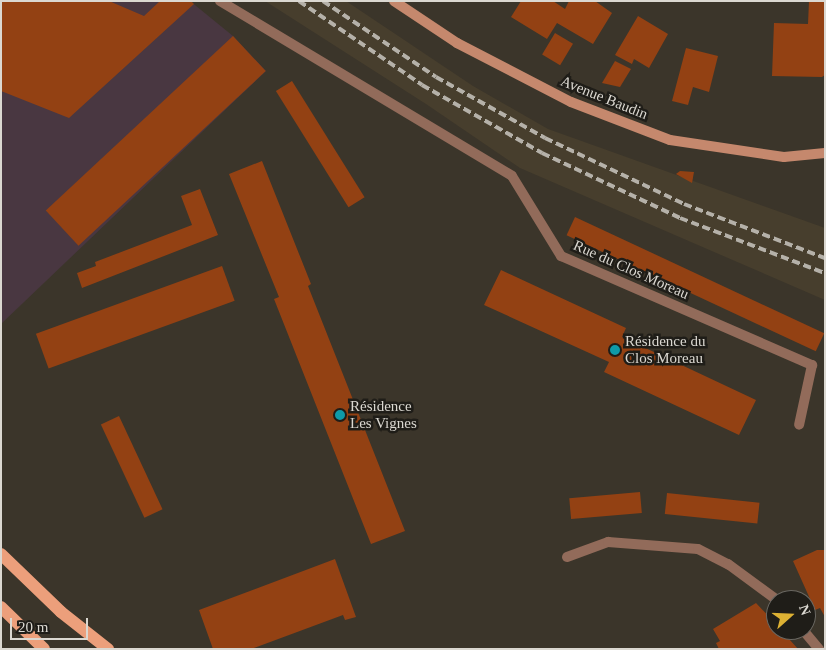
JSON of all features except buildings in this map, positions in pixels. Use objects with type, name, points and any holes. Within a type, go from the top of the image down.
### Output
[{"type":"main road","name":"Avenue Baudin","points":[[394,1],[457,43],[571,102],[670,140],[784,157],[825,154]]},
{"type":"main road","points":[[1,554],[61,612],[108,649]]},
{"type":"main road","points":[[1,607],[44,649]]},
{"type":"street","name":"Rue du Clos Moreau","points":[[220,1],[512,176],[561,256],[812,365],[799,425]]},
{"type":"street","points":[[567,558],[608,542],[698,549],[728,564],[766,592]]},
{"type":"shaded area","points":[[1,1],[190,1],[233,36],[266,71],[1,324]]},
{"type":"shaded area","points":[[265,1],[346,1],[473,86],[548,129],[825,228],[825,300],[520,168],[426,104]]},
{"type":"railway","points":[[299,1],[422,85],[542,153],[680,218],[825,273]]},
{"type":"railway","points":[[323,1],[436,77],[545,138],[684,204],[825,258]]},
{"type":"place","name":"Résidence du Clos Moreau","points":[[615,350]]},
{"type":"place","name":"Résidence Les Vignes","points":[[340,415]]}]
